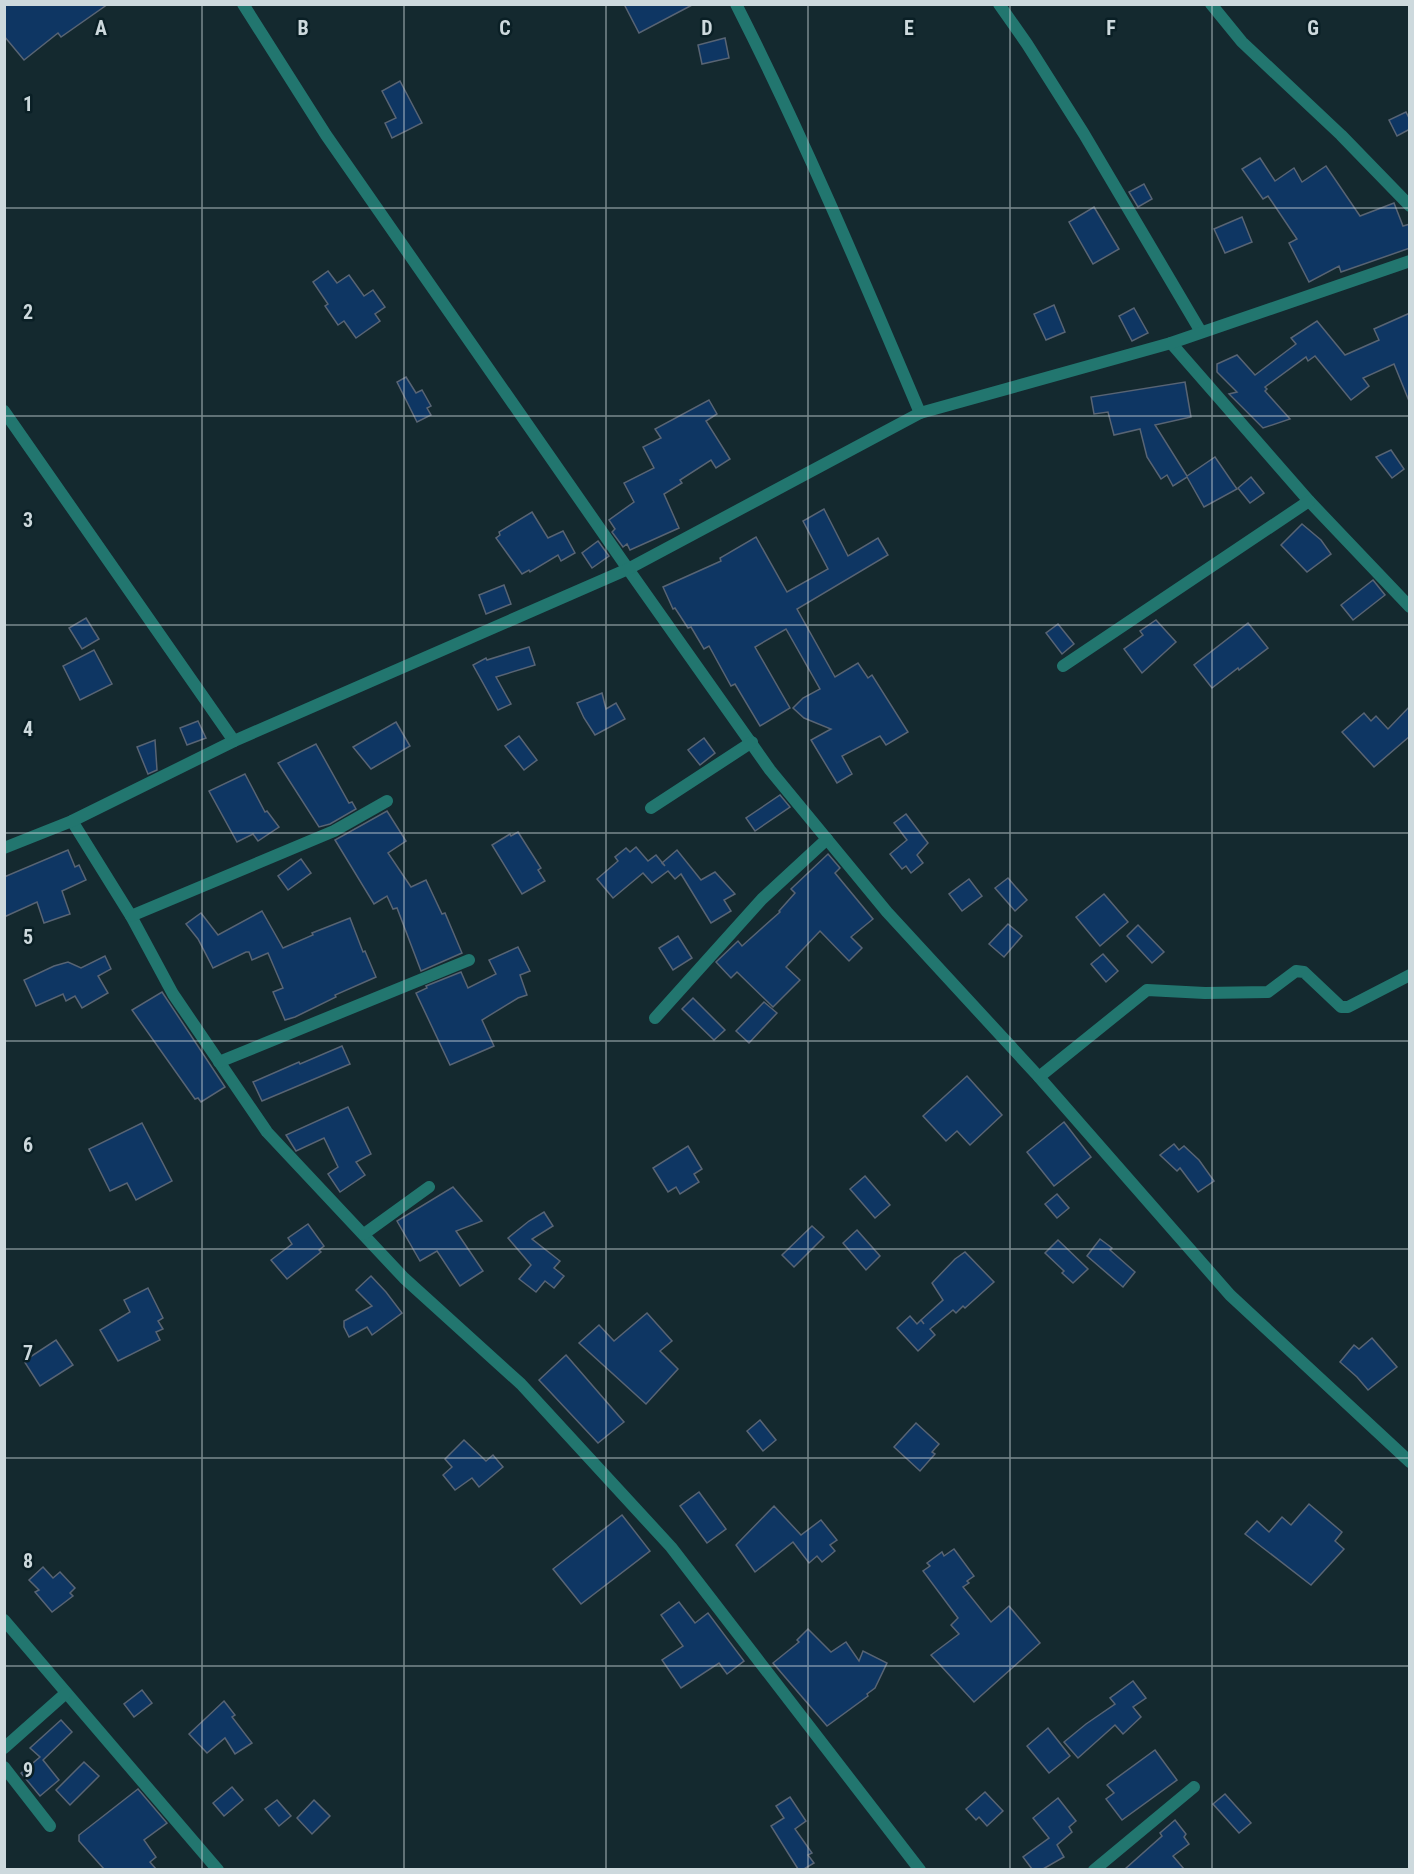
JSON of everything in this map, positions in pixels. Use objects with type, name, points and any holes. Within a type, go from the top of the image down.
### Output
[{"type":"street","points":[[243,4],[326,135],[771,770],[887,912],[1039,1077],[1230,1295],[1410,1462]]},
{"type":"street","points":[[736,4],[771,73],[920,413]]},
{"type":"street","points":[[999,4],[1078,125],[1201,332]]},
{"type":"street","points":[[1212,4],[1242,42],[1341,135],[1410,206]]},
{"type":"street","points":[[4,848],[72,821],[234,741],[628,569],[920,413],[1171,343],[1410,261]]},
{"type":"street","points":[[1171,343],[1309,501],[1410,607]]},
{"type":"street","points":[[4,411],[234,741]]},
{"type":"street","points":[[1063,666],[1309,501]]},
{"type":"street","points":[[651,808],[752,742]]},
{"type":"street","points":[[131,916],[334,831],[387,801]]},
{"type":"street","points":[[72,821],[131,916],[173,994],[267,1132],[404,1278],[521,1384],[671,1547],[920,1869]]},
{"type":"street","points":[[655,1018],[762,899],[827,839]]},
{"type":"street","points":[[219,1062],[468,960]]},
{"type":"street","points":[[1039,1077],[1147,990],[1204,993],[1268,992],[1296,971],[1304,972],[1341,1007],[1348,1007],[1410,975]]},
{"type":"street","points":[[364,1234],[429,1187]]},
{"type":"street","points":[[4,1620],[218,1869]]},
{"type":"street","points":[[4,1748],[66,1693]]},
{"type":"street","points":[[4,1767],[50,1826]]},
{"type":"street","points":[[1094,1869],[1194,1787]]},
{"type":"building","points":[[4,4],[108,4],[61,37],[58,33],[24,60],[4,36]]},
{"type":"building","points":[[624,4],[694,4],[639,33]]},
{"type":"building","points":[[725,38],[729,58],[702,64],[698,45]]},
{"type":"building","points":[[400,81],[422,123],[392,138],[385,123],[396,118],[382,91]]},
{"type":"building","points":[[1406,112],[1410,120],[1410,129],[1397,136],[1389,120]]},
{"type":"building","points":[[1260,158],[1275,181],[1294,168],[1302,182],[1326,166],[1360,216],[1394,203],[1403,226],[1410,224],[1410,248],[1341,272],[1339,266],[1309,282],[1289,243],[1297,239],[1268,196],[1263,199],[1242,169]]},
{"type":"building","points":[[1144,184],[1152,199],[1138,207],[1129,192]]},
{"type":"building","points":[[1094,207],[1119,249],[1093,264],[1069,222]]},
{"type":"building","points":[[1242,217],[1252,242],[1225,253],[1214,229]]},
{"type":"building","points":[[328,271],[337,283],[349,275],[364,296],[373,290],[385,307],[375,314],[380,321],[356,338],[344,321],[338,325],[325,306],[328,304],[313,282]]},
{"type":"building","points":[[1054,305],[1065,332],[1046,340],[1034,314]]},
{"type":"building","points":[[1134,308],[1148,333],[1132,341],[1119,316]]},
{"type":"building","points":[[1410,313],[1409,401],[1394,364],[1363,378],[1369,386],[1351,400],[1315,356],[1308,361],[1306,357],[1265,387],[1267,389],[1265,391],[1290,419],[1263,428],[1229,394],[1237,392],[1217,372],[1217,364],[1237,355],[1255,375],[1296,344],[1291,338],[1317,321],[1345,355],[1379,340],[1374,329]]},
{"type":"building","points":[[406,377],[416,393],[422,390],[431,406],[427,408],[431,415],[417,422],[397,382]]},
{"type":"building","points":[[1185,382],[1191,417],[1155,425],[1187,476],[1215,457],[1237,489],[1204,507],[1187,477],[1173,486],[1167,475],[1161,479],[1147,457],[1140,429],[1114,435],[1108,412],[1094,414],[1091,397]]},
{"type":"building","points":[[709,400],[717,414],[706,421],[730,459],[716,468],[711,460],[680,480],[682,483],[664,494],[679,528],[630,550],[627,544],[623,547],[612,532],[615,529],[609,520],[634,502],[624,483],[654,468],[643,447],[661,438],[655,429]]},
{"type":"building","points":[[1391,450],[1404,469],[1392,478],[1376,457]]},
{"type":"building","points":[[1251,477],[1264,493],[1250,503],[1238,488]]},
{"type":"building","points":[[824,509],[848,556],[878,538],[888,555],[797,609],[835,677],[858,663],[868,678],[872,675],[908,732],[886,745],[880,736],[842,756],[852,774],[837,783],[811,740],[831,729],[804,718],[793,708],[803,698],[820,689],[786,629],[755,647],[790,708],[760,726],[735,684],[731,686],[709,646],[704,649],[691,627],[688,628],[675,608],[673,609],[663,587],[721,561],[720,558],[756,537],[787,592],[828,569],[803,521]]},
{"type":"building","points":[[532,512],[548,538],[563,531],[575,553],[561,561],[558,555],[530,572],[529,570],[522,574],[496,538],[500,535],[499,532]]},
{"type":"building","points":[[1302,524],[1321,540],[1331,554],[1307,572],[1281,545]]},
{"type":"building","points":[[598,541],[609,556],[592,568],[582,553]]},
{"type":"building","points":[[1373,580],[1385,595],[1353,620],[1341,605]]},
{"type":"building","points":[[504,585],[511,604],[486,614],[479,595]]},
{"type":"building","points":[[86,618],[99,639],[82,649],[69,628]]},
{"type":"building","points":[[1156,620],[1176,642],[1142,673],[1124,649],[1143,635],[1140,631]]},
{"type":"building","points":[[1248,623],[1268,648],[1212,688],[1194,665]]},
{"type":"building","points":[[1058,624],[1074,644],[1062,654],[1046,633]]},
{"type":"building","points":[[529,647],[535,665],[496,677],[511,704],[498,710],[473,665],[486,658],[487,660]]},
{"type":"building","points":[[94,650],[112,684],[80,700],[63,666]]},
{"type":"building","points":[[602,693],[606,709],[616,703],[625,719],[595,735],[577,703]]},
{"type":"building","points":[[1410,706],[1410,736],[1374,767],[1342,732],[1364,713],[1371,721],[1376,716],[1388,729]]},
{"type":"building","points":[[198,721],[206,738],[187,745],[180,728]]},
{"type":"building","points":[[396,722],[410,746],[371,769],[353,747]]},
{"type":"building","points":[[519,736],[537,760],[524,770],[505,746]]},
{"type":"building","points":[[704,738],[715,753],[700,765],[688,750]]},
{"type":"building","points":[[155,740],[157,770],[148,774],[137,747]]},
{"type":"building","points":[[316,744],[349,803],[352,802],[356,809],[330,824],[319,827],[278,763]]},
{"type":"building","points":[[245,774],[265,812],[267,811],[279,827],[258,841],[253,834],[237,842],[209,791]]},
{"type":"building","points":[[780,795],[790,807],[755,831],[746,818]]},
{"type":"building","points":[[387,811],[406,841],[388,853],[411,887],[426,880],[442,914],[445,913],[462,953],[421,971],[397,908],[393,909],[387,896],[374,904],[335,840]]},
{"type":"building","points":[[906,814],[928,843],[917,855],[923,863],[911,873],[906,866],[902,869],[890,854],[907,840],[894,823]]},
{"type":"building","points":[[518,832],[541,868],[538,870],[545,881],[522,894],[492,845]]},
{"type":"building","points":[[636,847],[648,861],[656,855],[662,863],[677,850],[701,880],[715,872],[735,894],[724,900],[731,911],[711,923],[681,874],[675,879],[668,871],[652,883],[643,873],[613,898],[597,879],[618,861],[615,857],[626,848],[630,852]]},
{"type":"building","points":[[68,850],[75,867],[79,865],[86,880],[62,891],[70,914],[44,923],[37,902],[4,917],[4,877]]},
{"type":"building","points":[[828,854],[840,868],[835,873],[873,919],[851,937],[862,948],[849,961],[820,931],[786,967],[800,980],[773,1007],[737,972],[731,978],[716,962],[738,941],[742,946],[780,912],[795,893],[791,889]]},
{"type":"building","points":[[301,859],[311,873],[288,890],[278,876]]},
{"type":"building","points":[[1008,878],[1027,900],[1015,911],[995,888]]},
{"type":"building","points":[[969,879],[982,896],[962,911],[949,894]]},
{"type":"building","points":[[1104,894],[1128,922],[1100,946],[1076,917]]},
{"type":"building","points":[[262,911],[283,948],[313,935],[312,933],[350,918],[363,952],[365,951],[376,977],[285,1020],[273,992],[283,988],[268,953],[252,960],[249,952],[246,952],[213,968],[198,939],[186,924],[201,913],[218,935]]},
{"type":"building","points":[[1008,924],[1022,936],[1004,957],[989,944]]},
{"type":"building","points":[[1138,925],[1164,952],[1152,963],[1127,936]]},
{"type":"building","points":[[678,936],[692,958],[673,970],[659,948]]},
{"type":"building","points":[[518,947],[530,971],[520,975],[527,995],[482,1020],[494,1046],[450,1065],[416,993],[427,988],[426,986],[461,972],[468,988],[496,974],[489,960]]},
{"type":"building","points":[[1103,954],[1118,971],[1106,982],[1091,964]]},
{"type":"building","points":[[105,956],[111,969],[98,976],[108,993],[82,1008],[75,996],[66,1001],[63,994],[36,1006],[24,980],[54,966],[68,962],[81,968]]},
{"type":"building","points":[[162,992],[225,1087],[201,1102],[198,1098],[195,1099],[132,1010]]},
{"type":"building","points":[[693,998],[725,1030],[714,1040],[682,1009]]},
{"type":"building","points":[[764,1002],[777,1013],[749,1043],[736,1031]]},
{"type":"building","points":[[342,1046],[350,1064],[262,1101],[253,1082]]},
{"type":"building","points":[[967,1076],[1002,1115],[970,1145],[957,1131],[946,1141],[923,1116]]},
{"type":"building","points":[[348,1107],[371,1154],[356,1162],[365,1175],[340,1192],[328,1174],[338,1167],[324,1138],[296,1151],[286,1135]]},
{"type":"building","points":[[1064,1122],[1091,1157],[1054,1186],[1027,1152]]},
{"type":"building","points":[[142,1123],[172,1181],[136,1200],[127,1183],[110,1191],[89,1149]]},
{"type":"building","points":[[1174,1144],[1179,1150],[1184,1146],[1199,1160],[1214,1181],[1198,1192],[1180,1168],[1177,1171],[1160,1155]]},
{"type":"building","points":[[688,1146],[702,1169],[694,1174],[699,1182],[680,1194],[676,1187],[668,1192],[653,1168]]},
{"type":"building","points":[[865,1176],[890,1205],[875,1218],[850,1189]]},
{"type":"building","points":[[453,1187],[482,1221],[456,1231],[483,1271],[460,1286],[437,1251],[420,1261],[397,1221]]},
{"type":"building","points":[[1057,1194],[1069,1208],[1057,1218],[1045,1204]]},
{"type":"building","points":[[544,1212],[553,1226],[532,1239],[560,1261],[554,1268],[564,1276],[554,1288],[545,1281],[536,1292],[519,1279],[531,1265],[508,1238]]},
{"type":"building","points":[[308,1224],[324,1246],[319,1250],[321,1252],[287,1279],[271,1260],[292,1244],[288,1238]]},
{"type":"building","points":[[812,1226],[824,1237],[794,1267],[782,1255]]},
{"type":"building","points":[[857,1230],[880,1256],[866,1270],[843,1243]]},
{"type":"building","points":[[1100,1239],[1135,1272],[1123,1287],[1087,1256]]},
{"type":"building","points":[[1058,1240],[1088,1269],[1073,1283],[1045,1253]]},
{"type":"building","points":[[965,1252],[994,1282],[965,1308],[963,1306],[956,1313],[953,1310],[930,1329],[935,1335],[918,1351],[897,1328],[910,1316],[917,1324],[943,1300],[932,1283]]},
{"type":"building","points":[[371,1276],[402,1313],[372,1335],[367,1327],[349,1337],[344,1321],[372,1306],[356,1290]]},
{"type":"building","points":[[148,1288],[163,1318],[158,1321],[163,1329],[156,1332],[160,1340],[118,1361],[100,1330],[130,1312],[124,1300]]},
{"type":"building","points":[[647,1313],[672,1341],[660,1351],[678,1369],[646,1404],[579,1343],[599,1325],[614,1341]]},
{"type":"building","points":[[1372,1338],[1397,1367],[1368,1390],[1340,1362],[1354,1345],[1359,1349]]},
{"type":"building","points":[[56,1340],[73,1365],[40,1386],[24,1361]]},
{"type":"building","points":[[566,1355],[624,1422],[598,1443],[539,1380]]},
{"type":"building","points":[[760,1420],[776,1440],[763,1451],[747,1431]]},
{"type":"building","points":[[916,1423],[939,1444],[932,1452],[935,1454],[920,1471],[894,1447]]},
{"type":"building","points":[[464,1440],[486,1461],[493,1455],[503,1467],[479,1487],[472,1478],[455,1490],[443,1475],[452,1467],[445,1459]]},
{"type":"building","points":[[699,1492],[726,1529],[707,1543],[680,1506]]},
{"type":"building","points":[[1309,1504],[1342,1532],[1335,1541],[1344,1549],[1311,1585],[1245,1534],[1257,1521],[1269,1532],[1282,1517],[1291,1525]]},
{"type":"building","points":[[774,1506],[801,1535],[821,1520],[837,1540],[830,1545],[835,1551],[822,1562],[817,1556],[809,1563],[793,1542],[755,1572],[736,1545]]},
{"type":"building","points":[[622,1515],[650,1551],[581,1604],[553,1569]]},
{"type":"building","points":[[954,1549],[974,1576],[963,1587],[991,1622],[1009,1606],[1040,1643],[974,1702],[931,1655],[959,1634],[951,1625],[958,1618],[923,1571],[930,1566],[927,1563],[942,1552],[944,1556]]},
{"type":"building","points":[[43,1567],[53,1578],[60,1572],[75,1588],[70,1593],[73,1596],[52,1612],[35,1592],[39,1590],[29,1580]]},
{"type":"building","points":[[679,1602],[695,1623],[708,1613],[744,1661],[727,1674],[719,1663],[681,1688],[662,1660],[683,1646],[661,1615]]},
{"type":"building","points":[[808,1629],[831,1652],[846,1642],[859,1661],[863,1651],[887,1663],[875,1688],[867,1694],[868,1696],[827,1726],[773,1663],[799,1642],[797,1640]]},
{"type":"building","points":[[1133,1681],[1146,1698],[1133,1707],[1141,1717],[1123,1734],[1115,1725],[1078,1758],[1064,1742],[1115,1704],[1110,1698]]},
{"type":"building","points":[[142,1690],[152,1703],[134,1717],[124,1704]]},
{"type":"building","points":[[224,1701],[235,1715],[232,1717],[252,1743],[235,1754],[225,1738],[207,1753],[189,1734]]},
{"type":"building","points":[[61,1720],[72,1732],[43,1760],[59,1780],[40,1796],[21,1773],[40,1757],[30,1748]]},
{"type":"building","points":[[1048,1728],[1070,1756],[1049,1773],[1027,1746]]},
{"type":"building","points":[[1155,1750],[1177,1780],[1122,1820],[1106,1799],[1114,1793],[1107,1785]]},
{"type":"building","points":[[84,1762],[99,1776],[70,1805],[56,1790]]},
{"type":"building","points":[[232,1787],[243,1800],[224,1816],[213,1803]]},
{"type":"building","points":[[138,1789],[167,1823],[144,1840],[156,1857],[150,1862],[156,1869],[104,1869],[79,1841],[79,1835]]},
{"type":"building","points":[[985,1792],[1003,1811],[987,1826],[979,1817],[976,1820],[966,1809]]},
{"type":"building","points":[[1225,1794],[1251,1823],[1239,1833],[1213,1804]]},
{"type":"building","points":[[790,1797],[806,1821],[795,1829],[812,1853],[808,1855],[814,1863],[804,1869],[798,1869],[771,1826],[784,1818],[776,1806]]},
{"type":"building","points":[[1058,1798],[1076,1821],[1069,1827],[1072,1832],[1057,1845],[1064,1857],[1043,1869],[1032,1869],[1023,1857],[1049,1838],[1033,1818]]},
{"type":"building","points":[[277,1800],[291,1816],[279,1826],[265,1809]]},
{"type":"building","points":[[314,1800],[330,1816],[312,1834],[297,1818]]},
{"type":"building","points":[[1175,1820],[1186,1834],[1184,1837],[1189,1844],[1173,1856],[1184,1869],[1125,1869],[1162,1836],[1160,1833]]}]
